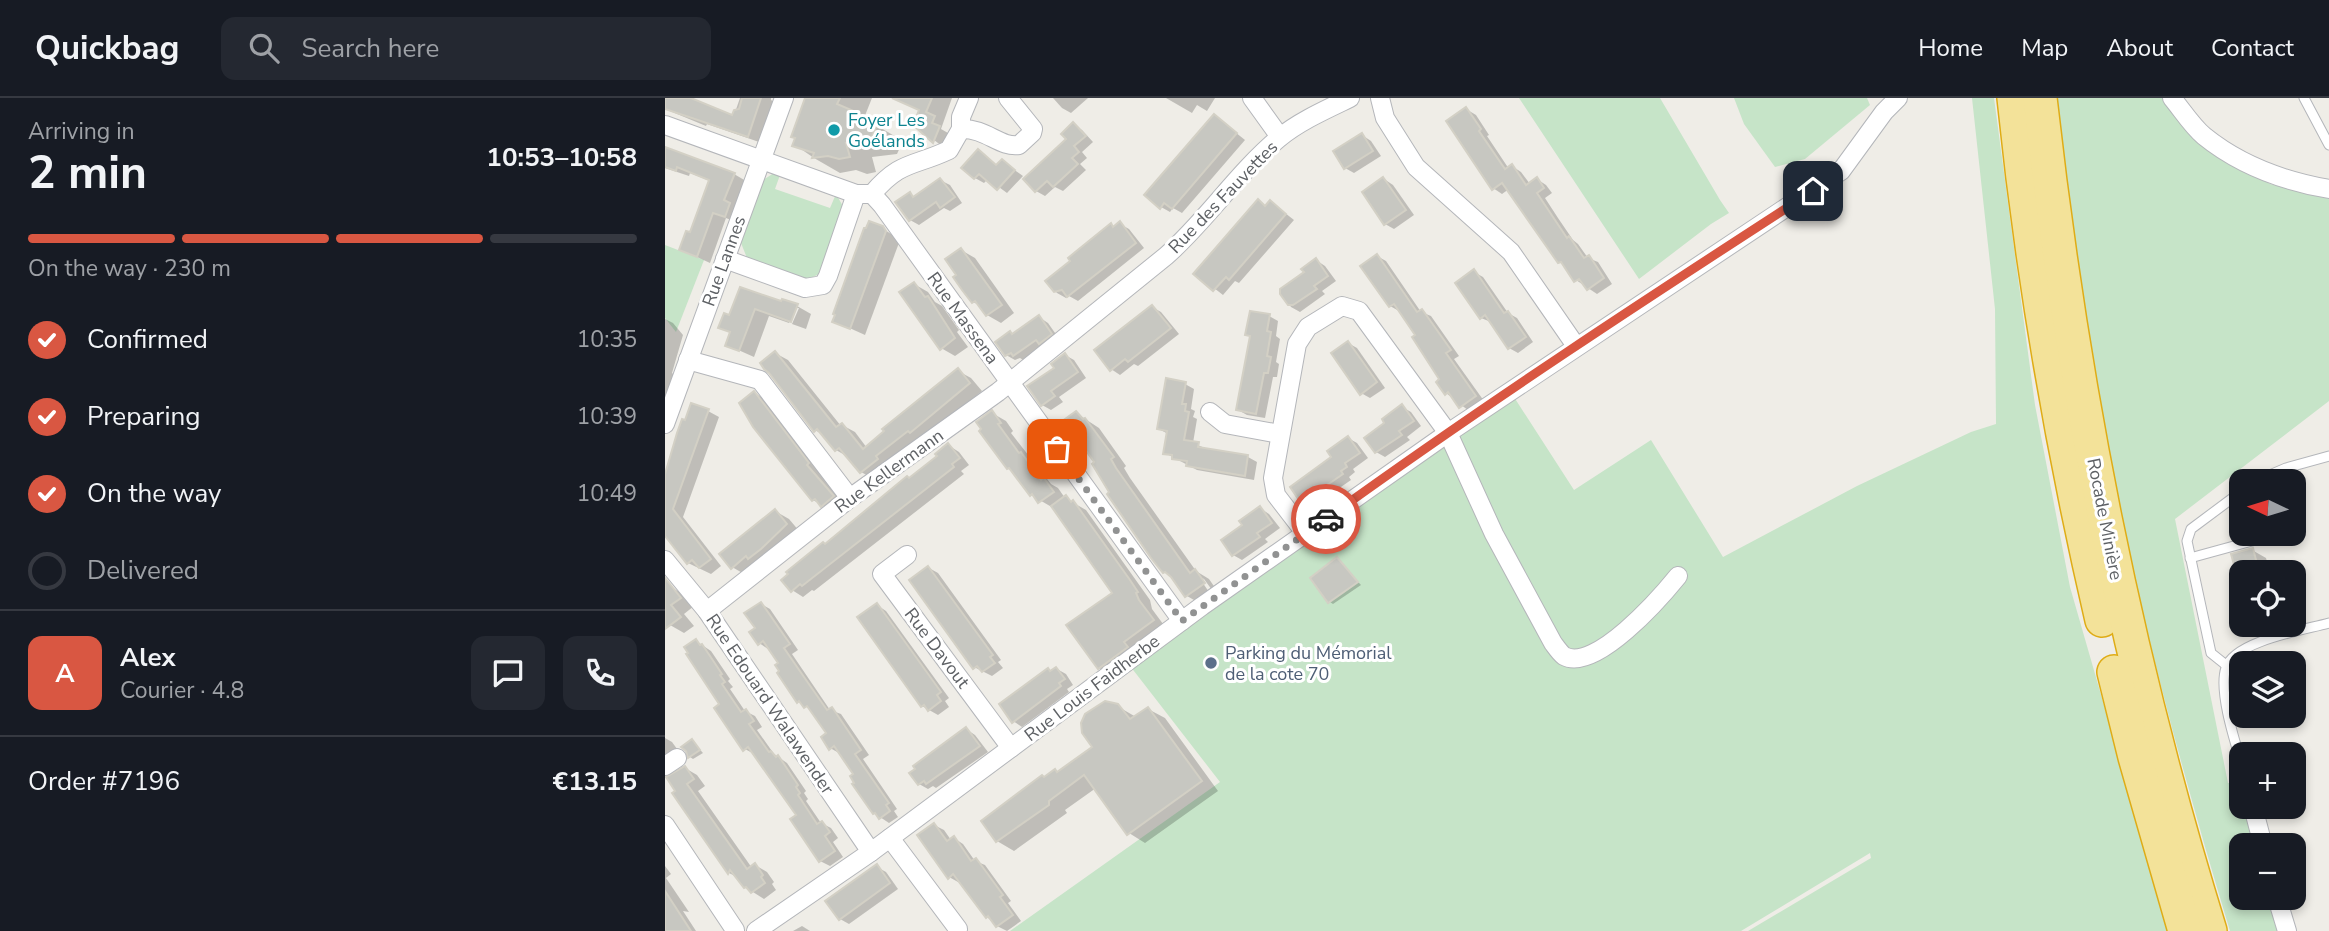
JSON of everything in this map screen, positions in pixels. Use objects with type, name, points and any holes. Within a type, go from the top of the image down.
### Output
[{"type":"highway","name":"Rocade Minière","points":[[2014,98],[2022,181],[2040,302],[2084,542],[2135,757],[2185,931]]},
{"type":"highway","name":"Rocade Minière","points":[[2041,98],[2059,252],[2098,488],[2145,701],[2178,828],[2210,931]]},
{"type":"street","name":"Rue Lannes","points":[[665,425],[783,98]]},
{"type":"street","points":[[725,259],[805,288],[823,285],[864,194],[898,168],[949,150],[961,129],[961,117],[969,98]]},
{"type":"street","points":[[961,129],[975,128],[1006,144],[1019,145],[1032,134],[1033,128],[1007,98]]},
{"type":"street","points":[[1252,98],[1280,137]]},
{"type":"street","name":"Rue des Fauvettes","points":[[1072,332],[1191,234],[1251,164],[1280,137],[1350,98]]},
{"type":"street","points":[[1380,98],[1385,118],[1416,167],[1511,252],[1576,346]]},
{"type":"street","name":"Rue Louis Faidherbe","points":[[744,931],[871,852],[1182,621],[1448,433],[1841,171],[1884,112],[1898,98]]},
{"type":"street","points":[[2172,98],[2202,134],[2234,157],[2274,176],[2329,189]]},
{"type":"street","points":[[665,125],[864,194]]},
{"type":"street","name":"Rue Massena","points":[[864,194],[890,216],[1182,621]]},
{"type":"street","points":[[1306,534],[1276,495],[1273,478],[1297,344],[1308,327],[1342,306],[1359,311],[1448,433],[1494,534],[1553,643],[1564,656],[1586,656],[1617,638],[1645,614],[1678,576]]},
{"type":"street","name":"Rue Kellermann","points":[[707,611],[850,498],[1009,383],[1072,332]]},
{"type":"street","points":[[688,360],[760,380],[850,498]]},
{"type":"street","points":[[1210,412],[1225,424],[1280,434]]},
{"type":"street","name":"Rue Davout","points":[[907,555],[881,574],[1011,748]]},
{"type":"street","name":"Rue Edouard Walawender","points":[[665,560],[707,611],[871,852]]},
{"type":"street","points":[[665,825],[744,931]]},
{"type":"street","points":[[890,838],[958,929]]},
{"type":"street","points":[[2281,910],[2287,931]]},
{"type":"lane","points":[[2304,98],[2329,145]]},
{"type":"lane","points":[[2284,469],[2329,456]]},
{"type":"lane","points":[[2226,665],[2211,653],[2187,541],[2191,529],[2229,501]]},
{"type":"lane","points":[[2190,558],[2234,546]]},
{"type":"lane","points":[[2235,742],[2223,682],[2226,665],[2242,650],[2265,640],[2329,624]]},
{"type":"green space","points":[[1519,98],[1660,98],[1729,213],[1639,279]]},
{"type":"green space","points":[[1734,98],[1867,98],[1870,105],[1805,159],[1775,167],[1744,124]]},
{"type":"green space","points":[[1972,98],[1994,98],[2035,405],[2070,587],[2169,931],[1748,931],[1871,858],[1870,853],[1741,931],[1010,931],[1220,782],[1127,662],[1512,394],[1574,490],[1651,440],[1723,557],[1857,486],[1971,432],[1996,424],[1995,309]]},
{"type":"green space","points":[[2057,98],[2163,98],[2232,162],[2270,184],[2329,199],[2329,401],[2240,469],[2229,469],[2229,478],[2175,519],[2229,783],[2229,819],[2256,819],[2260,833],[2229,833],[2229,910],[2281,910],[2287,931],[2230,931],[2178,752],[2133,571],[2099,405]]},
{"type":"green space","points":[[774,173],[780,175],[775,189],[830,208],[836,194],[844,208],[819,274],[807,280],[747,258],[741,243],[763,180]]},
{"type":"green space","points":[[665,245],[704,260],[676,332],[665,318]]},
{"type":"building","points":[[665,98],[691,98],[732,115],[734,110],[739,109],[742,98],[761,98],[748,137],[665,109]]},
{"type":"building","name":"Foyer Les Goélands","points":[[805,98],[840,98],[837,104],[856,112],[855,116],[877,124],[871,139],[866,142],[846,143],[850,157],[839,159],[828,156],[812,158],[814,153],[792,146],[795,138],[791,137]]},
{"type":"building","points":[[892,98],[932,98],[926,112],[935,116],[932,123],[940,126],[933,143],[913,125],[919,110]]},
{"type":"building","points":[[1466,107],[1505,169],[1512,164],[1526,185],[1537,177],[1544,188],[1537,193],[1567,238],[1569,236],[1584,258],[1589,255],[1604,278],[1587,290],[1579,279],[1574,282],[1502,183],[1492,190],[1446,121]]},
{"type":"building","points":[[1214,114],[1237,133],[1172,209],[1164,203],[1160,209],[1144,195]]},
{"type":"building","points":[[1073,122],[1086,136],[1074,146],[1079,152],[1072,158],[1078,164],[1053,187],[1047,181],[1035,192],[1023,179],[1066,139],[1061,134]]},
{"type":"building","points":[[1362,133],[1373,151],[1344,169],[1333,151]]},
{"type":"building","points":[[665,147],[735,173],[724,200],[730,203],[725,217],[713,213],[697,257],[679,250],[686,231],[690,232],[709,180],[677,167],[676,171],[665,167]]},
{"type":"building","points":[[978,149],[996,165],[1002,159],[1015,170],[997,190],[979,174],[974,179],[961,168]]},
{"type":"building","points":[[1383,177],[1406,210],[1384,225],[1362,192]]},
{"type":"building","points":[[940,178],[955,197],[940,208],[936,202],[909,221],[895,202],[910,192],[913,197]]},
{"type":"building","points":[[1258,199],[1265,206],[1270,200],[1286,214],[1229,280],[1226,277],[1213,291],[1193,274]]},
{"type":"building","points":[[869,221],[883,226],[886,231],[850,329],[832,322],[835,315],[833,314],[864,228]]},
{"type":"building","points":[[1120,221],[1136,243],[1067,297],[1062,290],[1054,292],[1045,281],[1111,223],[1113,227]]},
{"type":"building","points":[[961,248],[1002,305],[986,316],[962,290],[945,259]]},
{"type":"building","points":[[1377,254],[1417,312],[1422,309],[1451,350],[1446,353],[1476,396],[1459,408],[1448,392],[1445,395],[1436,382],[1439,379],[1394,304],[1389,307],[1360,266]]},
{"type":"building","points":[[1316,258],[1328,276],[1314,286],[1317,289],[1293,305],[1288,305],[1280,294],[1280,289],[1304,272],[1301,269]]},
{"type":"building","points":[[1474,269],[1504,313],[1508,311],[1526,337],[1508,349],[1485,315],[1480,319],[1455,283]]},
{"type":"building","points":[[914,282],[925,297],[928,296],[955,338],[940,350],[899,292]]},
{"type":"building","points":[[740,287],[798,304],[791,322],[755,309],[739,351],[725,346],[730,332],[718,328],[724,313],[729,315]]},
{"type":"building","points":[[1152,305],[1171,328],[1128,362],[1125,359],[1110,371],[1094,350]]},
{"type":"building","points":[[1250,311],[1270,314],[1267,331],[1271,332],[1267,356],[1271,357],[1268,373],[1264,373],[1256,414],[1236,410],[1250,336],[1245,335]]},
{"type":"building","points":[[1039,315],[1052,334],[1039,344],[1036,340],[1013,356],[1011,353],[1005,356],[995,342]]},
{"type":"building","points":[[1348,341],[1377,382],[1360,395],[1331,353]]},
{"type":"building","points":[[775,351],[836,427],[842,423],[863,449],[884,431],[882,429],[958,368],[970,383],[910,433],[908,431],[876,456],[878,459],[860,473],[839,448],[835,451],[817,429],[814,432],[764,369],[760,363]]},
{"type":"building","points":[[1065,353],[1078,372],[1051,391],[1055,396],[1041,406],[1027,386],[1054,368],[1051,364]]},
{"type":"building","points":[[1166,378],[1186,382],[1182,404],[1186,404],[1185,411],[1189,412],[1184,440],[1199,442],[1198,447],[1248,455],[1245,476],[1186,466],[1187,461],[1172,459],[1172,455],[1163,454],[1167,431],[1157,429]]},
{"type":"building","points":[[754,391],[809,463],[807,465],[834,496],[821,507],[815,499],[812,501],[753,427],[739,403]]},
{"type":"building","points":[[691,403],[709,409],[673,509],[711,559],[699,568],[692,560],[687,564],[665,536],[665,474],[682,419],[685,420]]},
{"type":"building","points":[[1402,404],[1414,421],[1399,431],[1402,435],[1375,453],[1364,438],[1384,423],[1382,419]]},
{"type":"building","points":[[992,410],[1001,423],[998,424],[1019,453],[1021,452],[1041,480],[1044,478],[1054,492],[1038,503],[1009,468],[1007,469],[979,431],[981,429],[976,422]]},
{"type":"building","points":[[1076,411],[1085,418],[1114,457],[1111,459],[1116,468],[1190,573],[1195,569],[1205,583],[1185,597],[1171,577],[1163,573],[1151,558],[1107,494],[1109,492],[1092,464],[1094,462],[1074,434],[1071,435],[1061,422]]},
{"type":"building","points":[[1348,436],[1360,453],[1345,463],[1347,467],[1341,471],[1343,474],[1301,503],[1290,487],[1331,457],[1327,451]]},
{"type":"building","points":[[948,443],[960,458],[952,464],[954,467],[791,592],[781,580],[788,574],[786,572],[823,542],[825,544],[907,476],[909,478],[937,456],[935,454]]},
{"type":"building","points":[[1066,495],[1071,502],[1073,500],[1130,580],[1138,592],[1136,593],[1139,600],[1154,620],[1124,642],[1128,647],[1098,669],[1066,625],[1112,593],[1051,506]]},
{"type":"building","points":[[1260,506],[1272,523],[1257,533],[1260,537],[1232,556],[1221,540],[1242,525],[1239,521]]},
{"type":"building","points":[[775,509],[787,524],[761,549],[748,559],[746,556],[731,569],[719,554]]},
{"type":"building","points":[[2253,548],[2256,560],[2233,560],[2231,554]]},
{"type":"building","points":[[1337,557],[1358,582],[1328,603],[1310,578]]},
{"type":"building","points":[[928,566],[993,655],[990,657],[995,663],[982,672],[977,666],[973,669],[909,580]]},
{"type":"building","points":[[665,578],[681,598],[671,605],[681,617],[665,629]]},
{"type":"building","points":[[761,602],[790,644],[784,648],[827,710],[832,707],[861,750],[855,754],[889,803],[886,805],[890,811],[879,819],[852,784],[854,783],[850,776],[853,774],[834,746],[829,750],[821,737],[826,733],[807,706],[804,708],[799,701],[797,703],[777,673],[779,671],[775,665],[778,663],[763,641],[758,645],[749,632],[755,628],[744,613]]},
{"type":"building","points":[[877,603],[941,692],[937,695],[941,701],[928,711],[924,705],[921,707],[857,617]]},
{"type":"building","points":[[696,639],[722,674],[720,675],[725,682],[722,684],[741,712],[746,709],[754,721],[749,724],[769,752],[776,757],[778,755],[798,785],[798,795],[817,824],[822,821],[830,832],[825,836],[835,851],[819,862],[790,819],[796,815],[748,747],[743,751],[714,708],[719,704],[684,647]]},
{"type":"building","points":[[1056,667],[1065,679],[1059,683],[1061,686],[1012,723],[999,704],[1048,668],[1050,671]]},
{"type":"building","points":[[1105,701],[1118,704],[1130,719],[1148,707],[1202,781],[1127,835],[1084,775],[1049,801],[1049,805],[996,842],[981,821],[1042,775],[1044,777],[1055,769],[1057,772],[1092,747],[1082,733],[1081,723],[1085,714]]},
{"type":"building","points":[[966,727],[980,746],[926,784],[924,781],[918,785],[909,773],[915,769],[913,766]]},
{"type":"building","points":[[692,739],[700,750],[688,758],[681,747]]},
{"type":"building","points":[[685,766],[694,779],[687,784],[747,869],[755,863],[763,875],[761,877],[765,883],[751,893],[730,870],[728,874],[672,793],[675,791],[666,777]]},
{"type":"building","points":[[934,823],[947,841],[954,836],[971,861],[976,858],[1003,895],[1000,897],[1013,915],[996,927],[953,874],[948,879],[917,835]]},
{"type":"building","points":[[877,864],[890,883],[839,920],[825,901]]},
{"type":"building","points":[[665,891],[691,931],[665,931]]},
{"type":"way so far","points":[[1057,449],[1182,621],[1326,519]]},
{"type":"place","name":"Foyer Les Goélands","points":[[834,130]]},
{"type":"place","name":"Parking du Mémorial de la cote 70","points":[[1211,663]]},
{"type":"route","points":[[1326,519],[1576,346],[1813,191]]}]
